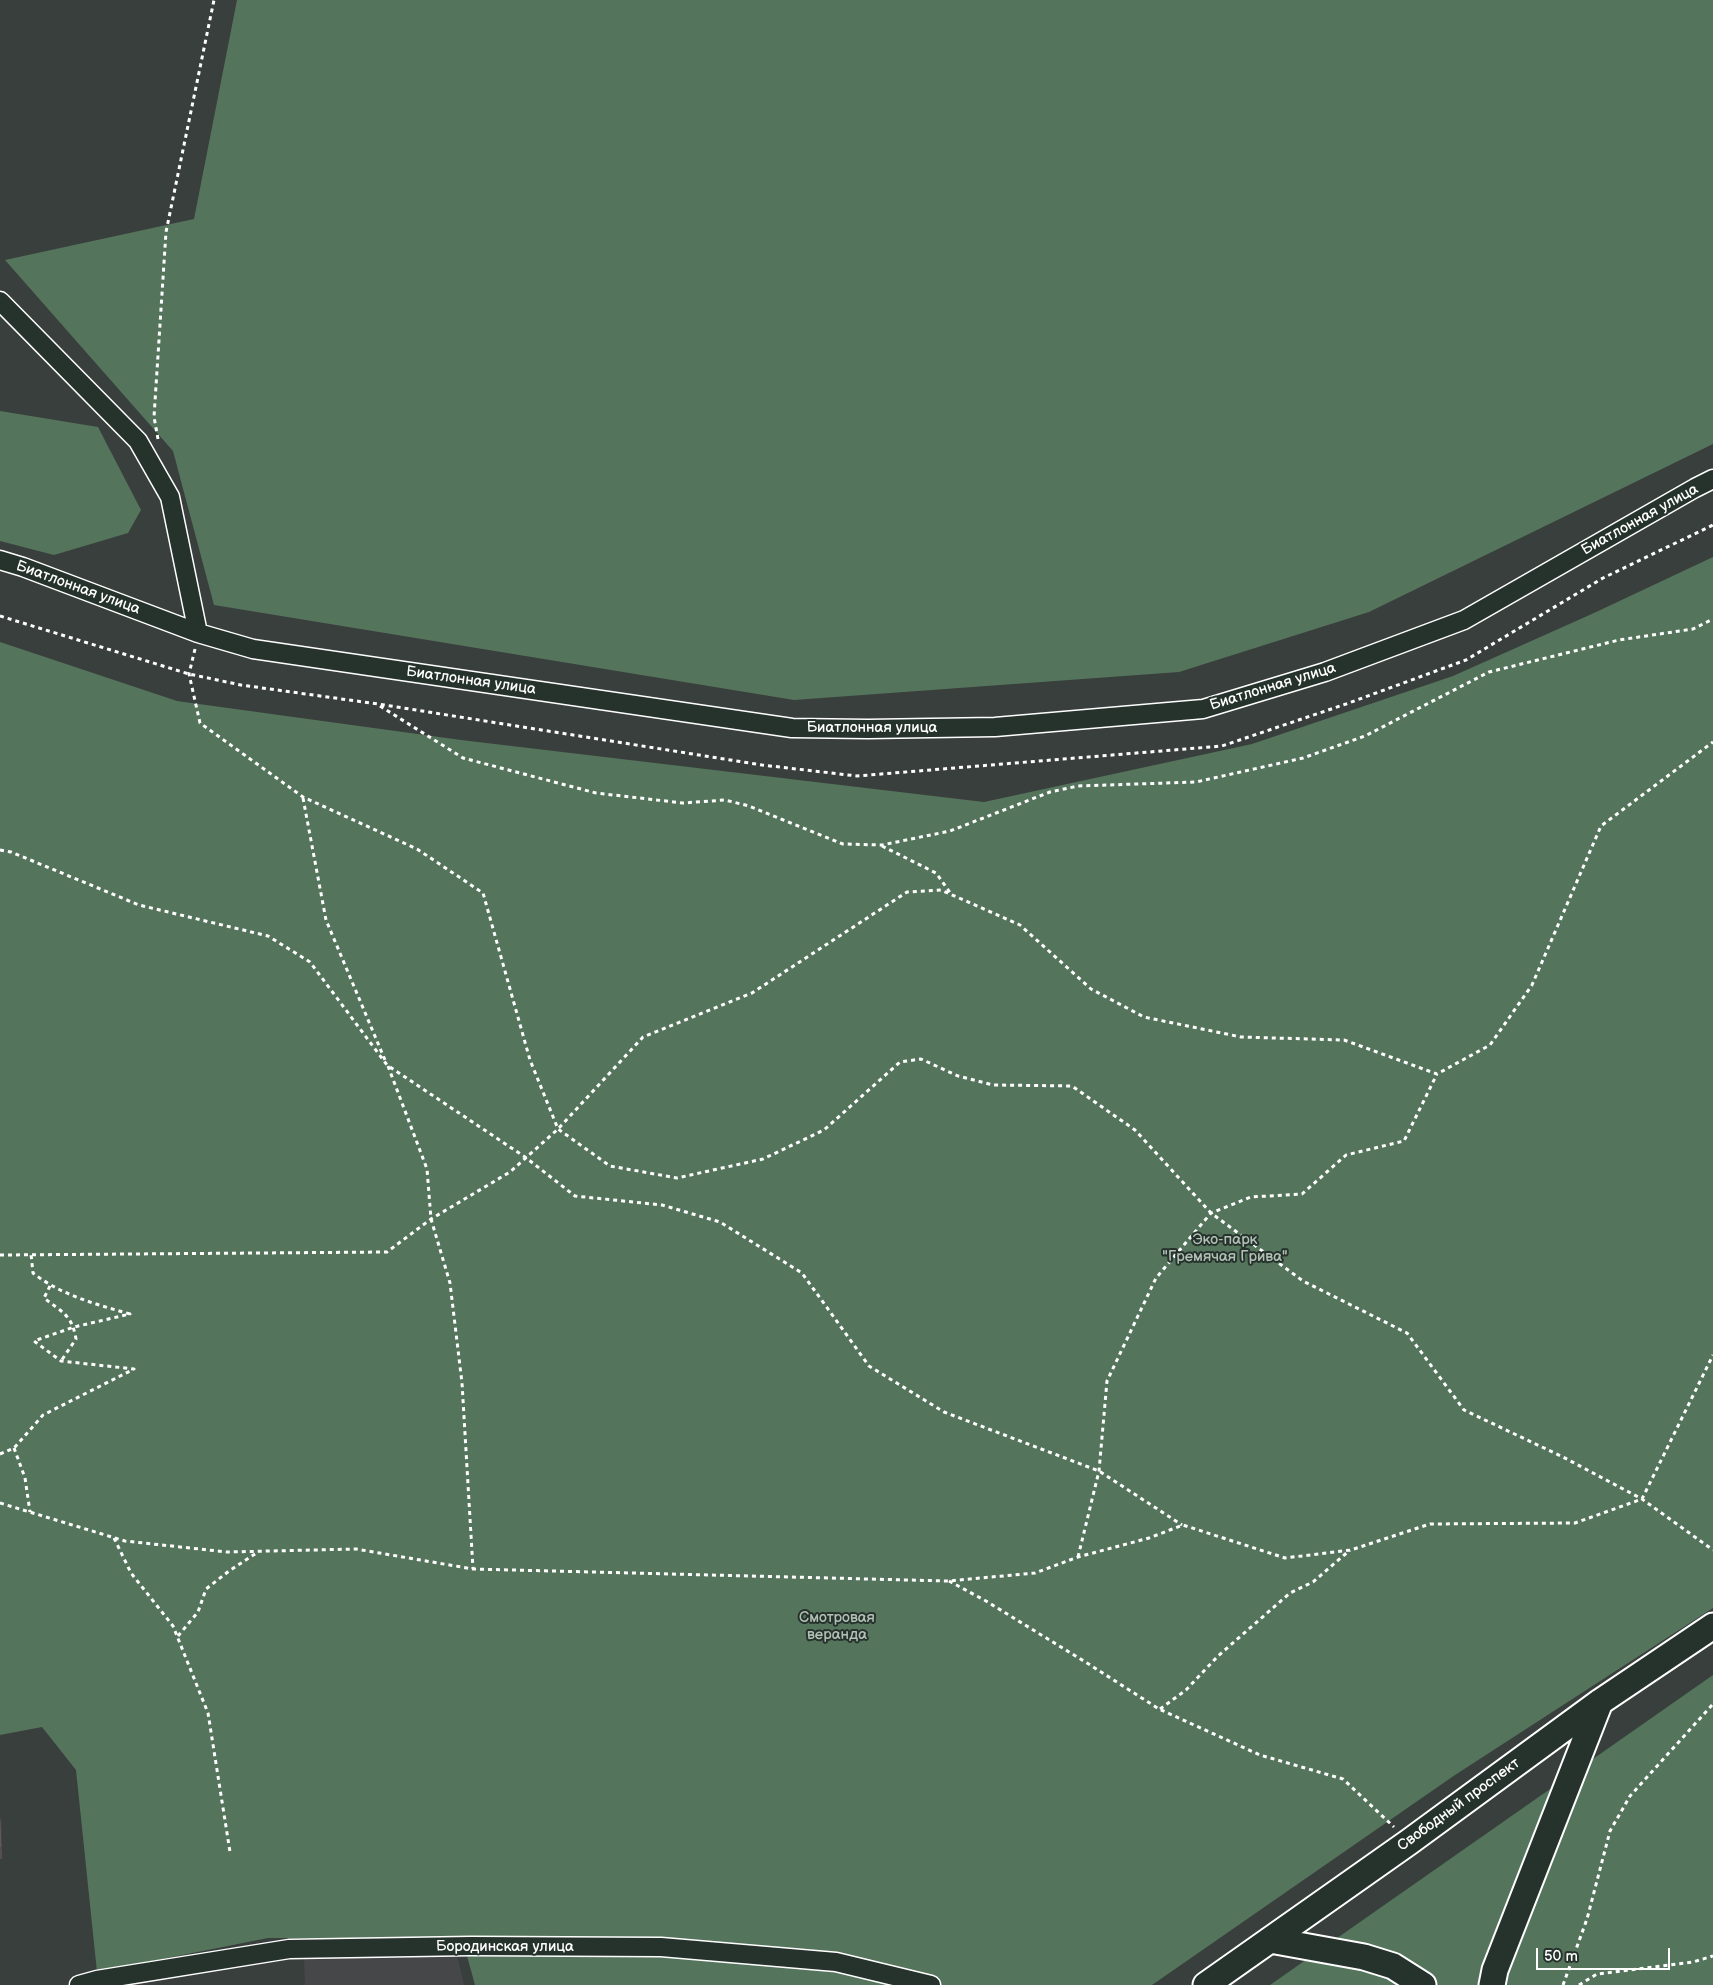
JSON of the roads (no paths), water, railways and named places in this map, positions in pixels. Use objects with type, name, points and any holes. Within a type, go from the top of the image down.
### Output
[{"type":"main road","name":"Свободный проспект","points":[[1206,1985],[1409,1842],[1600,1702],[1713,1626]]},
{"type":"main road","points":[[1492,1985],[1495,1970],[1600,1702]]},
{"type":"main road","points":[[1270,1940],[1364,1957],[1393,1966],[1423,1985]]},
{"type":"street","points":[[0,301],[138,441],[170,496],[198,633]]},
{"type":"street","name":"Биатлонная улица","points":[[0,560],[198,633],[254,649],[792,728],[995,727],[1203,709],[1325,672],[1464,620],[1713,479]]},
{"type":"street","name":"Бородинская улица","points":[[79,1985],[97,1980],[289,1949],[471,1946],[661,1947],[836,1962],[930,1985]]},
{"type":"park label","name":"Эко-парк \"Гремячая Грива\"","points":[[1225,1248]]},
{"type":"park label","name":"Смотровая веранда","points":[[837,1626]]}]
